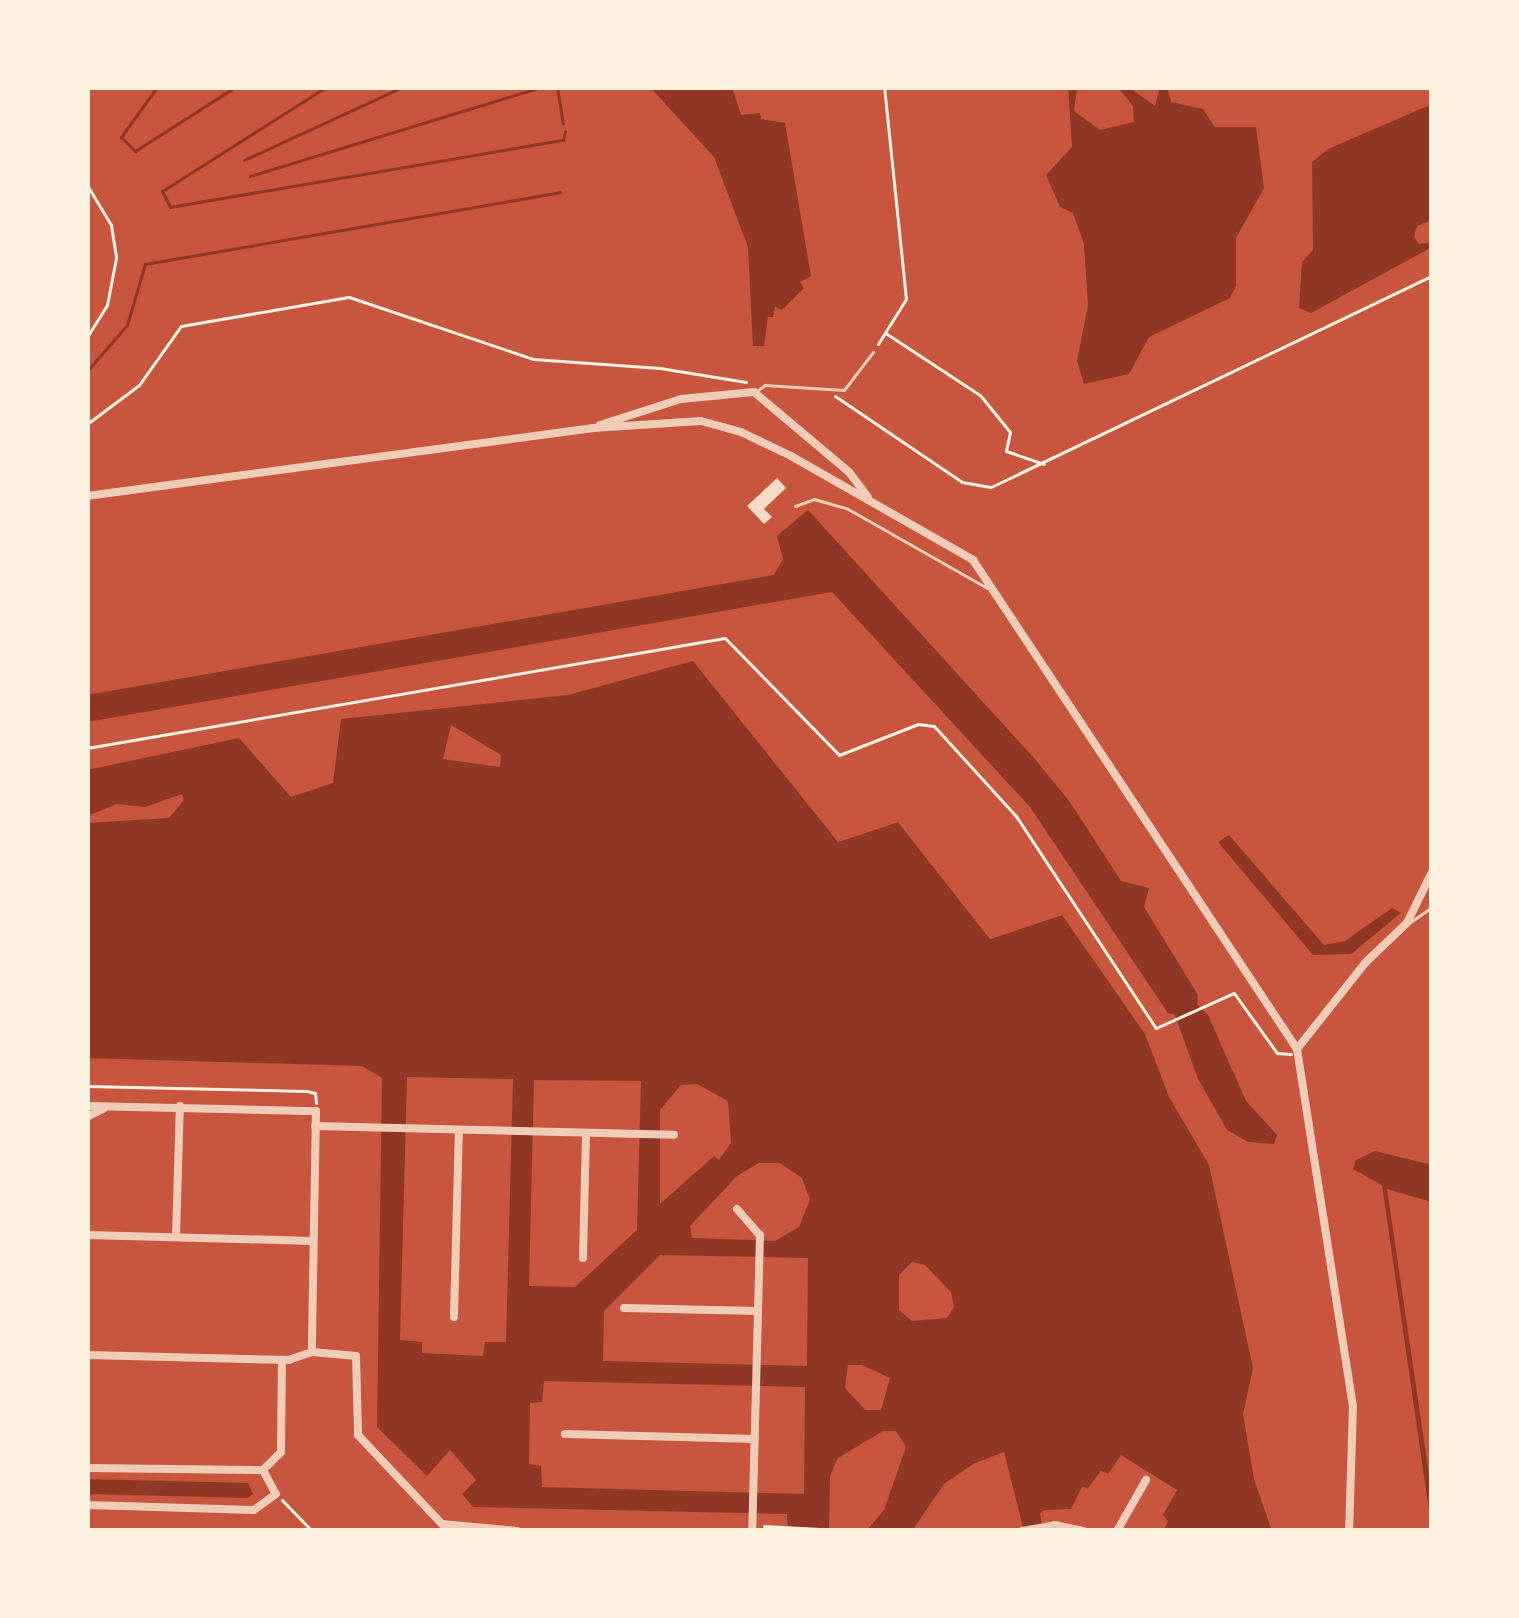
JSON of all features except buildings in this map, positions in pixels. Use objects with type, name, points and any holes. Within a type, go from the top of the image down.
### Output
[{"type":"street","points":[[593,428],[681,399],[754,392],[849,472],[870,500]]},
{"type":"street","points":[[87,496],[670,421],[722,425],[870,500],[973,560],[1297,1049],[1353,1406],[1349,1531]]},
{"type":"street","points":[[1297,1049],[1366,962],[1402,928],[1432,872]]},
{"type":"street","points":[[87,1106],[316,1111],[312,1352]]},
{"type":"street","points":[[176,1237],[180,1106]]},
{"type":"street","points":[[87,1117],[104,1108]]},
{"type":"street","points":[[315,1126],[674,1135]]},
{"type":"street","points":[[454,1317],[459,1130]]},
{"type":"street","points":[[583,1258],[586,1133]]},
{"type":"street","points":[[736,1209],[760,1238],[752,1524]]},
{"type":"street","points":[[87,1235],[312,1241]]},
{"type":"street","points":[[624,1308],[758,1311]]},
{"type":"street","points":[[87,1355],[282,1360],[312,1352],[356,1356],[358,1435],[442,1524],[517,1531]]},
{"type":"street","points":[[87,1468],[263,1471],[281,1452],[282,1360]]},
{"type":"street","points":[[565,1434],[756,1439]]},
{"type":"street","points":[[87,1505],[254,1510],[276,1494],[263,1471]]},
{"type":"street","points":[[1117,1531],[1145,1480]]},
{"type":"street","points":[[1023,1531],[1042,1526],[1083,1531]]},
{"type":"lane","points":[[754,392],[765,385],[829,392],[848,387],[873,352]]},
{"type":"lane","points":[[795,506],[814,499],[848,509],[995,591]]},
{"type":"lane","points":[[1402,928],[1432,907]]},
{"type":"path","points":[[873,352],[906,294],[892,123],[884,107],[884,87]]},
{"type":"path","points":[[87,184],[111,226],[116,268],[107,305],[87,337]]},
{"type":"path","points":[[829,392],[971,486],[991,488],[1432,277]]},
{"type":"path","points":[[87,424],[139,386],[181,326],[349,296],[533,359],[693,372],[765,385]]},
{"type":"path","points":[[885,333],[980,395],[1010,432],[1006,451],[1044,464]]},
{"type":"path","points":[[87,748],[725,638],[839,755],[918,724],[934,727],[1016,816],[1156,1028],[1234,993],[1277,1053],[1285,1056],[1297,1049]]},
{"type":"path","points":[[87,1086],[307,1090],[316,1096],[316,1111]]},
{"type":"path","points":[[276,1494],[312,1531]]},
{"type":"path","points":[[752,1524],[857,1531]]},
{"type":"shaded area","points":[[650,87],[732,87],[741,115],[760,113],[761,119],[785,123],[811,276],[800,282],[804,288],[782,310],[775,307],[773,317],[768,317],[764,346],[753,346],[748,247],[714,157]]},
{"type":"shaded area","points":[[1068,87],[1077,87],[1074,111],[1100,130],[1134,122],[1133,106],[1118,87],[1128,87],[1155,106],[1160,87],[1167,87],[1171,102],[1203,109],[1215,127],[1256,127],[1264,188],[1236,238],[1236,286],[1230,298],[1149,337],[1129,374],[1084,384],[1077,361],[1088,305],[1084,244],[1073,213],[1060,207],[1046,175],[1072,147]]},
{"type":"shaded area","points":[[1432,104],[1432,220],[1417,226],[1414,237],[1419,244],[1432,242],[1432,247],[1311,313],[1299,308],[1302,262],[1313,250],[1312,162],[1328,149]]},
{"type":"shaded area","points":[[808,510],[1034,758],[1070,802],[1121,881],[1149,888],[1144,907],[1198,995],[1197,1004],[1208,1015],[1246,1101],[1277,1135],[1274,1144],[1248,1142],[1227,1130],[1198,1079],[1175,1015],[1168,1013],[1030,807],[832,592],[87,722],[87,695],[774,575],[783,559],[777,536]]},
{"type":"shaded area","points":[[693,661],[838,842],[898,822],[990,939],[1062,915],[1145,1034],[1169,1097],[1209,1165],[1253,1368],[1243,1414],[1254,1479],[1272,1531],[1163,1531],[1168,1521],[1163,1515],[1177,1490],[1121,1455],[1108,1474],[1101,1471],[1088,1488],[1082,1487],[1071,1509],[1040,1513],[1043,1531],[1024,1531],[1004,1452],[973,1464],[944,1484],[912,1531],[866,1531],[884,1510],[906,1447],[896,1431],[883,1431],[838,1458],[830,1476],[829,1531],[788,1531],[787,1514],[473,1507],[462,1494],[476,1480],[450,1450],[427,1476],[377,1427],[382,1078],[362,1066],[87,1058],[87,823],[169,818],[184,800],[182,794],[145,807],[117,804],[87,816],[87,770],[239,738],[291,797],[333,783],[341,719],[568,695]],"holes":[[[451,725],[501,755],[500,767],[443,759]],[[407,1077],[513,1079],[506,1342],[485,1342],[483,1356],[422,1353],[422,1342],[400,1340]],[[534,1080],[641,1081],[637,1230],[575,1287],[529,1286]],[[697,1084],[728,1101],[731,1143],[719,1160],[714,1156],[660,1204],[660,1110],[681,1085]],[[759,1163],[780,1163],[802,1178],[810,1200],[799,1227],[775,1241],[692,1238],[690,1226],[737,1176]],[[660,1255],[808,1258],[807,1366],[603,1361],[604,1311]],[[912,1262],[925,1265],[951,1292],[954,1307],[947,1318],[912,1321],[899,1310],[899,1275]],[[848,1365],[862,1365],[890,1378],[881,1410],[865,1410],[845,1388]],[[544,1381],[805,1387],[804,1494],[542,1487],[541,1466],[529,1464],[530,1403],[542,1402]]]},
{"type":"shaded area","points":[[1229,835],[1324,945],[1345,941],[1392,908],[1401,913],[1351,954],[1313,955],[1218,842]]},
{"type":"shaded area","points":[[1375,1151],[1432,1165],[1432,1202],[1387,1189],[1432,1495],[1432,1531],[1382,1185],[1353,1169],[1356,1160]]},
{"type":"shaded area","points":[[87,1479],[248,1483],[253,1494],[248,1498],[87,1494]]},
{"type":"pier","points":[[695,655],[840,835],[901,817],[992,932],[1058,910],[1062,915],[990,939],[898,822],[838,842]]},
{"type":"waterway","points":[[157,87],[121,137],[135,151],[235,87]]},
{"type":"waterway","points":[[326,87],[162,191],[170,207],[563,140],[565,131]]},
{"type":"waterway","points":[[244,160],[402,87]]},
{"type":"waterway","points":[[250,176],[542,87]]},
{"type":"waterway","points":[[557,87],[563,124]]},
{"type":"waterway","points":[[87,371],[127,325],[145,264],[560,192]]}]
